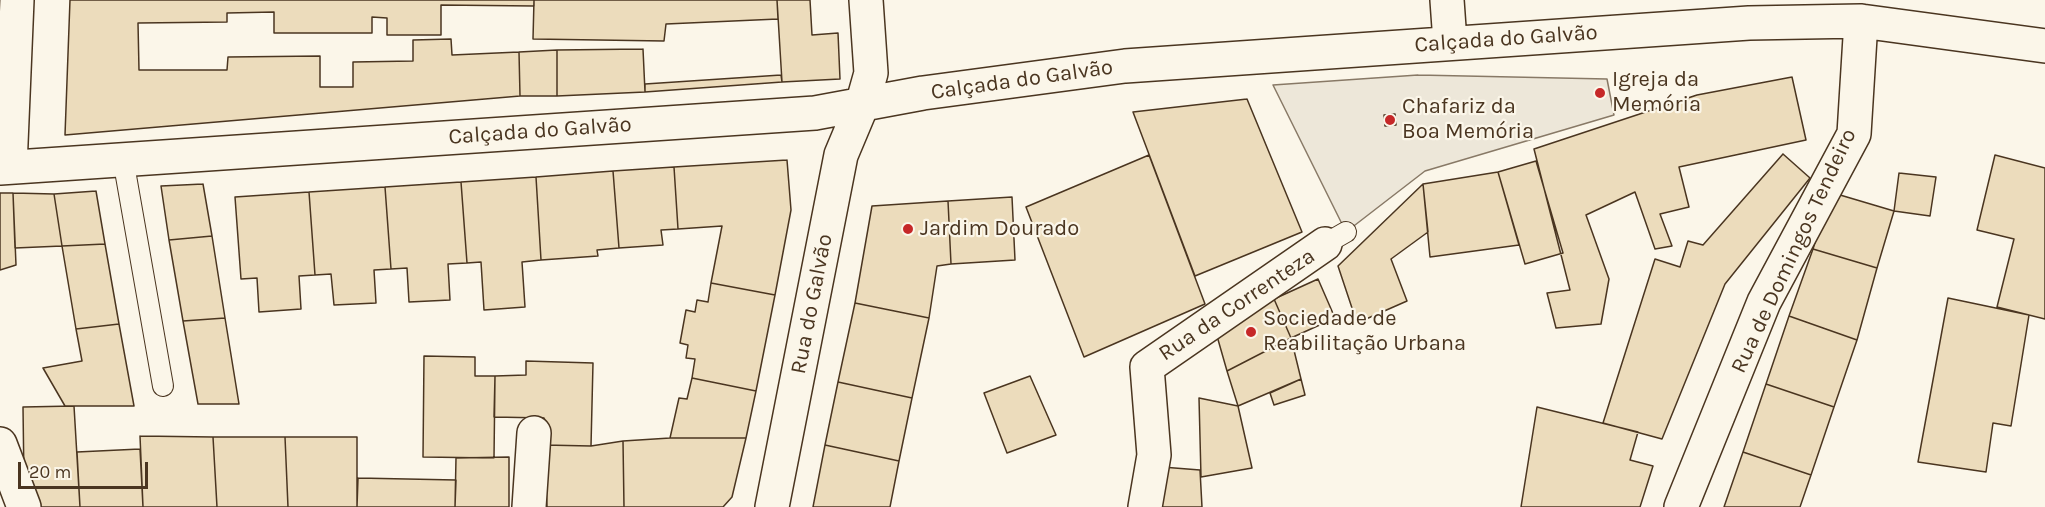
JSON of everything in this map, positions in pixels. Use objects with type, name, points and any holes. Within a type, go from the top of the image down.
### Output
[{"type":"street","points":[[5,167],[17,0]]},
{"type":"street","name":"Rua do Galvão","points":[[772,507],[841,155],[862,105],[871,73],[866,0]]},
{"type":"street","points":[[1447,0],[1450,42]]},
{"type":"street","name":"Calçada do Galvão","points":[[5,167],[815,112],[923,93],[1125,66],[1749,23],[1854,11],[2045,46]]},
{"type":"street","name":"Rua de Domingos Tendeiro","points":[[1681,507],[1764,302],[1854,134],[1854,11]]},
{"type":"street","name":"Rua da Correnteza","points":[[1145,507],[1154,455],[1147,366],[1335,238]]},
{"type":"street","points":[[529,507],[534,433]]},
{"type":"street","points":[[0,444],[24,507]]},
{"type":"lane","points":[[123,159],[164,386]]},
{"type":"shaded area","points":[[1418,75],[1607,79],[1614,115],[1425,171],[1346,232],[1273,85]]},
{"type":"building","points":[[70,0],[534,0],[534,6],[441,5],[441,35],[387,35],[387,18],[372,17],[372,33],[274,33],[274,12],[227,13],[227,22],[138,23],[139,70],[227,70],[228,57],[320,56],[320,87],[353,87],[353,62],[413,61],[413,40],[451,39],[452,55],[519,52],[520,96],[65,135]]},
{"type":"building","points":[[534,0],[777,0],[778,19],[666,24],[664,41],[533,39]]},
{"type":"building","points":[[777,0],[810,0],[812,35],[838,33],[840,79],[782,82]]},
{"type":"building","points":[[643,49],[645,92],[557,96],[557,50]]},
{"type":"building","points":[[557,50],[557,96],[520,96],[519,52]]},
{"type":"building","points":[[781,75],[782,82],[645,92],[645,84]]},
{"type":"building","points":[[1792,77],[1806,140],[1679,167],[1689,207],[1660,214],[1672,246],[1655,249],[1635,192],[1586,215],[1609,279],[1601,324],[1556,328],[1547,293],[1570,290],[1534,149],[1697,95]]},
{"type":"building","points":[[1247,99],[1302,232],[1195,276],[1133,112]]},
{"type":"building","name":"Chafariz da Boa Memória","points":[[1395,114],[1396,125],[1385,126],[1384,115]]},
{"type":"building","points":[[1783,154],[1810,178],[1725,284],[1662,439],[1603,423],[1655,259],[1680,267],[1688,241],[1703,245]]},
{"type":"building","points":[[1149,155],[1205,304],[1084,357],[1026,207]]},
{"type":"building","points":[[1995,155],[2045,168],[2045,319],[1997,307],[2014,239],[1977,230]]},
{"type":"building","points":[[787,160],[791,210],[775,295],[711,283],[722,226],[678,229],[674,167]]},
{"type":"building","points":[[1536,161],[1563,253],[1525,264],[1498,172]]},
{"type":"building","points":[[674,167],[678,229],[661,230],[663,245],[619,248],[613,171]]},
{"type":"building","points":[[613,171],[619,248],[597,250],[598,256],[541,260],[536,177]]},
{"type":"building","points":[[1498,172],[1519,245],[1430,257],[1423,184]]},
{"type":"building","points":[[1899,173],[1936,177],[1930,216],[1894,211]]},
{"type":"building","points":[[536,177],[541,260],[522,262],[525,307],[484,310],[481,262],[467,263],[461,182]]},
{"type":"building","points":[[461,182],[467,263],[448,264],[450,300],[409,302],[407,268],[391,269],[385,187]]},
{"type":"building","points":[[203,184],[212,236],[169,240],[161,186]]},
{"type":"building","points":[[1423,184],[1428,232],[1391,259],[1407,301],[1357,323],[1338,266]]},
{"type":"building","points":[[385,187],[391,269],[374,270],[376,303],[334,305],[331,274],[315,275],[309,192]]},
{"type":"building","points":[[96,191],[105,244],[62,246],[54,194]]},
{"type":"building","points":[[309,192],[315,275],[299,276],[301,309],[259,312],[257,278],[241,279],[235,197]]},
{"type":"building","points":[[1830,192],[1894,211],[1877,268],[1813,249]]},
{"type":"building","points":[[0,193],[13,193],[16,265],[0,270]]},
{"type":"building","points":[[13,193],[54,194],[62,246],[15,248]]},
{"type":"building","points":[[1012,197],[1015,260],[951,264],[948,201]]},
{"type":"building","points":[[948,201],[951,264],[937,266],[929,318],[855,303],[872,206]]},
{"type":"building","points":[[212,236],[225,318],[183,321],[169,240]]},
{"type":"building","points":[[105,244],[119,324],[76,329],[62,246]]},
{"type":"building","points":[[1813,249],[1877,268],[1857,340],[1789,316]]},
{"type":"building","points":[[1318,279],[1335,318],[1291,338],[1274,299]]},
{"type":"building","points":[[711,283],[775,295],[756,391],[692,378],[695,359],[686,358],[688,345],[680,343],[686,310],[695,312],[697,300],[708,302]]},
{"type":"building","points":[[1948,298],[2029,315],[2011,426],[1993,423],[1986,472],[1918,462]]},
{"type":"building","points":[[1274,299],[1291,338],[1227,371],[1217,336]]},
{"type":"building","points":[[855,303],[929,318],[912,398],[838,382]]},
{"type":"building","points":[[1789,316],[1857,340],[1834,407],[1766,384]]},
{"type":"building","points":[[225,318],[239,404],[198,404],[183,321]]},
{"type":"building","points":[[119,324],[134,406],[65,406],[43,368],[82,361],[76,329]]},
{"type":"building","points":[[1291,338],[1301,379],[1238,406],[1227,371]]},
{"type":"building","points":[[424,356],[475,357],[475,376],[495,376],[494,458],[423,457]]},
{"type":"building","points":[[526,361],[593,363],[591,446],[544,445],[544,418],[494,417],[495,376],[526,375]]},
{"type":"building","points":[[1030,376],[1056,435],[1007,453],[984,393]]},
{"type":"building","points":[[692,378],[756,391],[746,438],[670,438],[679,398],[687,399]]},
{"type":"building","points":[[1301,379],[1305,395],[1274,405],[1270,393]]},
{"type":"building","points":[[838,382],[912,398],[899,461],[825,445]]},
{"type":"building","points":[[1766,384],[1834,407],[1811,475],[1743,452]]},
{"type":"building","points":[[1199,398],[1238,406],[1252,468],[1201,477]]},
{"type":"building","points":[[74,406],[80,507],[37,507],[24,482],[23,407]]},
{"type":"building","points":[[1537,407],[1638,432],[1630,460],[1653,466],[1640,507],[1521,507]]},
{"type":"building","points":[[140,436],[213,437],[217,507],[143,507]]},
{"type":"building","points":[[213,437],[285,437],[288,507],[217,507]]},
{"type":"building","points":[[285,437],[357,437],[357,507],[288,507]]},
{"type":"building","points":[[670,438],[746,438],[732,497],[723,507],[624,507],[623,441]]},
{"type":"building","points":[[623,441],[624,507],[547,507],[544,445],[591,446]]},
{"type":"building","points":[[825,445],[899,461],[890,507],[813,507]]},
{"type":"building","points":[[140,449],[143,507],[80,507],[77,452]]},
{"type":"building","points":[[1743,452],[1811,475],[1800,507],[1724,507]]},
{"type":"building","points":[[509,457],[509,507],[455,507],[456,458]]},
{"type":"building","points":[[1162,467],[1200,470],[1202,507],[1159,507]]},
{"type":"building","points":[[358,478],[456,480],[455,507],[357,507]]},
{"type":"place","name":"Igreja da Memória","points":[[1600,93]]},
{"type":"place","name":"Chafariz da Boa Memória","points":[[1390,120]]},
{"type":"place","name":"Jardim Dourado","points":[[908,229]]},
{"type":"place","name":"Sociedade de Reabilitação Urbana","points":[[1251,332]]}]
